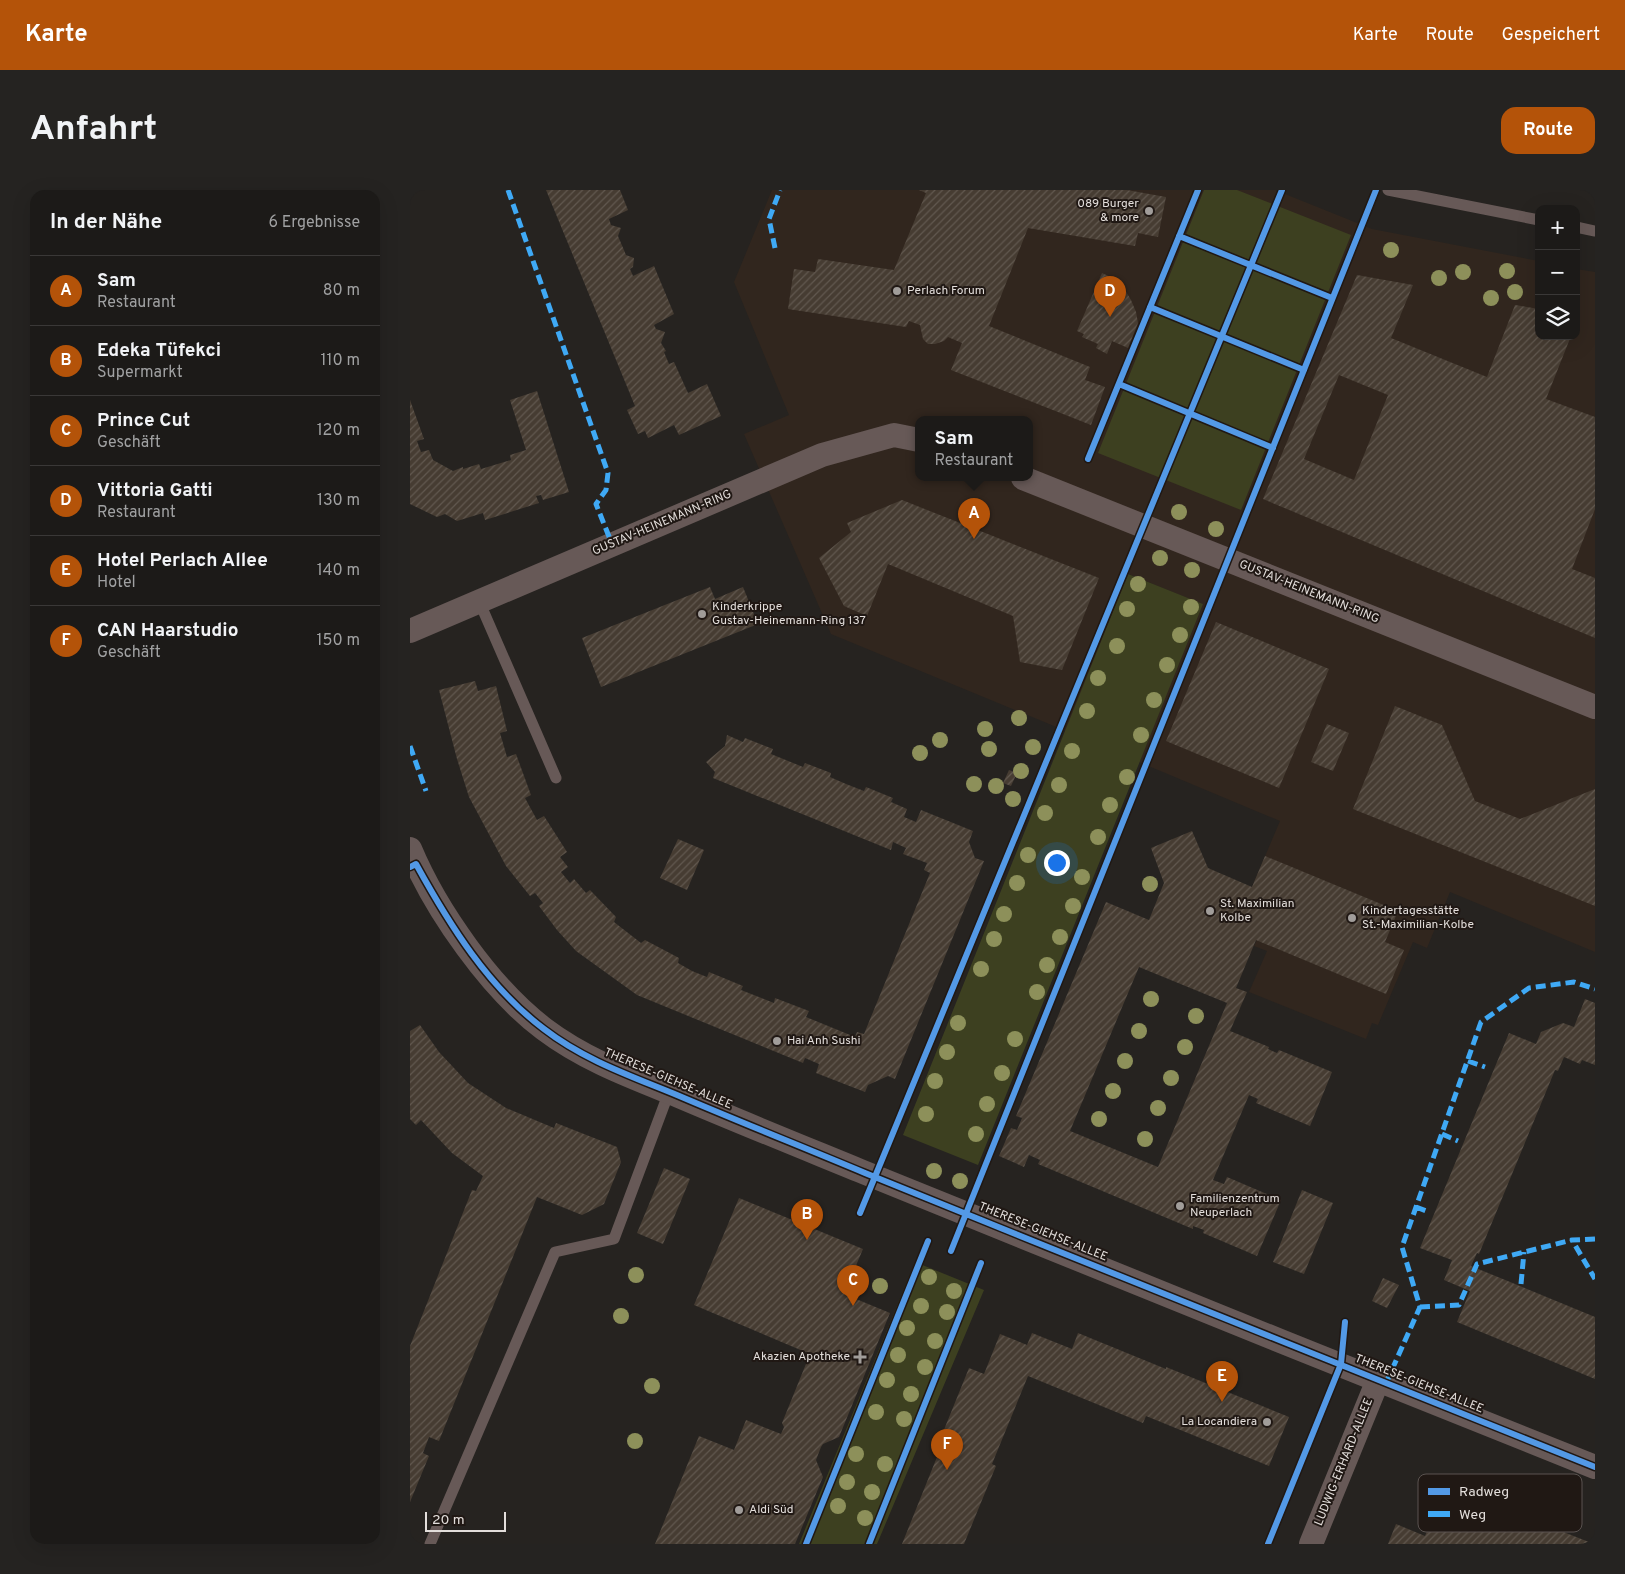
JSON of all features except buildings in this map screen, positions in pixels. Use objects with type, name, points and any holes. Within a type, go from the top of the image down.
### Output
[{"type":"street","name":"GUSTAV-HEINEMANN-RING","points":[[410,631],[822,454],[894,435],[915,439]]},
{"type":"street","name":"GUSTAV-HEINEMANN-RING","points":[[1030,481],[1595,707]]},
{"type":"street","name":"THERESE-GIEHSE-ALLEE","points":[[412,860],[441,909],[481,965],[505,993],[542,1028],[574,1050],[619,1072],[1595,1467]]},
{"type":"street","name":"LUDWIG-ERHARD-ALLEE","points":[[1311,1544],[1378,1380]]},
{"type":"lane","points":[[1388,190],[1535,219]]},
{"type":"lane","points":[[1580,228],[1595,231]]},
{"type":"lane","points":[[479,601],[556,778]]},
{"type":"lane","points":[[430,1544],[555,1252],[614,1239],[670,1092]]},
{"type":"shaded area","points":[[772,190],[1275,190],[1372,229],[1535,260],[1535,340],[1580,340],[1580,270],[1595,272],[1595,952],[1450,892],[1427,948],[1413,942],[1378,1025],[1372,1023],[1366,1039],[1249,992],[1267,951],[1254,946],[1275,897],[1252,887],[1280,821],[1139,762],[1202,604],[1128,574],[1066,731],[831,634],[744,434],[789,415],[734,282]]},
{"type":"green space","points":[[1204,190],[1237,190],[1351,235],[1241,510],[1098,453]]},
{"type":"green space","points":[[1128,574],[1203,604],[978,1165],[903,1135]]},
{"type":"green space","points":[[915,1262],[984,1290],[877,1544],[799,1544]]},
{"type":"marked path","points":[[508,190],[608,473],[606,490],[596,504],[612,544]]},
{"type":"marked path","points":[[775,248],[769,219],[780,190]]},
{"type":"marked path","points":[[410,746],[426,791]]},
{"type":"marked path","points":[[1386,1383],[1420,1307],[1402,1247],[1481,1022],[1529,988],[1574,982],[1595,989]]},
{"type":"marked path","points":[[1468,1061],[1485,1067]]},
{"type":"marked path","points":[[1442,1134],[1458,1141]]},
{"type":"marked path","points":[[1416,1207],[1429,1212]]},
{"type":"marked path","points":[[1595,1239],[1572,1240],[1595,1279]]},
{"type":"marked path","points":[[1420,1307],[1459,1305],[1477,1264],[1572,1240]]},
{"type":"marked path","points":[[1521,1284],[1524,1252]]},
{"type":"cycle path","points":[[1088,459],[1198,190]]},
{"type":"cycle path","points":[[860,1213],[1282,190]]},
{"type":"cycle path","points":[[951,1251],[1376,190]]},
{"type":"cycle path","points":[[1179,236],[1332,298]]},
{"type":"cycle path","points":[[1150,307],[1304,370]]},
{"type":"cycle path","points":[[1119,384],[1273,448]]},
{"type":"cycle path","points":[[410,867],[416,864],[456,932],[505,994],[544,1029],[575,1050],[625,1074],[865,1173],[1595,1467]]},
{"type":"cycle path","points":[[806,1544],[928,1241]]},
{"type":"cycle path","points":[[869,1544],[981,1263]]},
{"type":"cycle path","points":[[1268,1544],[1341,1364],[1345,1322]]},
{"type":"place","name":"089 Burger & more","points":[[1149,211]]},
{"type":"place","name":"Perlach Forum","points":[[897,291]]},
{"type":"place","name":"Vittoria Gatti","points":[[1110,317]]},
{"type":"place","name":"Sam","points":[[974,539]]},
{"type":"place","name":"Kinderkrippe Gustav-Heinemann-Ring 137","points":[[702,614]]},
{"type":"place","name":"St. Maximilian Kolbe","points":[[1210,911]]},
{"type":"place","name":"Kindertagesstätte St.-Maximilian-Kolbe","points":[[1352,918]]},
{"type":"place","name":"Hai Anh Sushi","points":[[777,1041]]},
{"type":"place","name":"Familienzentrum Neuperlach","points":[[1180,1206]]},
{"type":"place","name":"Edeka Tüfekci","points":[[807,1240]]},
{"type":"place","name":"Prince Cut","points":[[853,1306]]},
{"type":"place","name":"Akazien Apotheke","points":[[860,1357]]},
{"type":"place","name":"Hotel Perlach Allee","points":[[1222,1402]]},
{"type":"place","name":"La Locandiera","points":[[1267,1422]]},
{"type":"place","name":"CAN Haarstudio","points":[[947,1470]]},
{"type":"place","name":"Aldi Süd","points":[[739,1510]]}]
